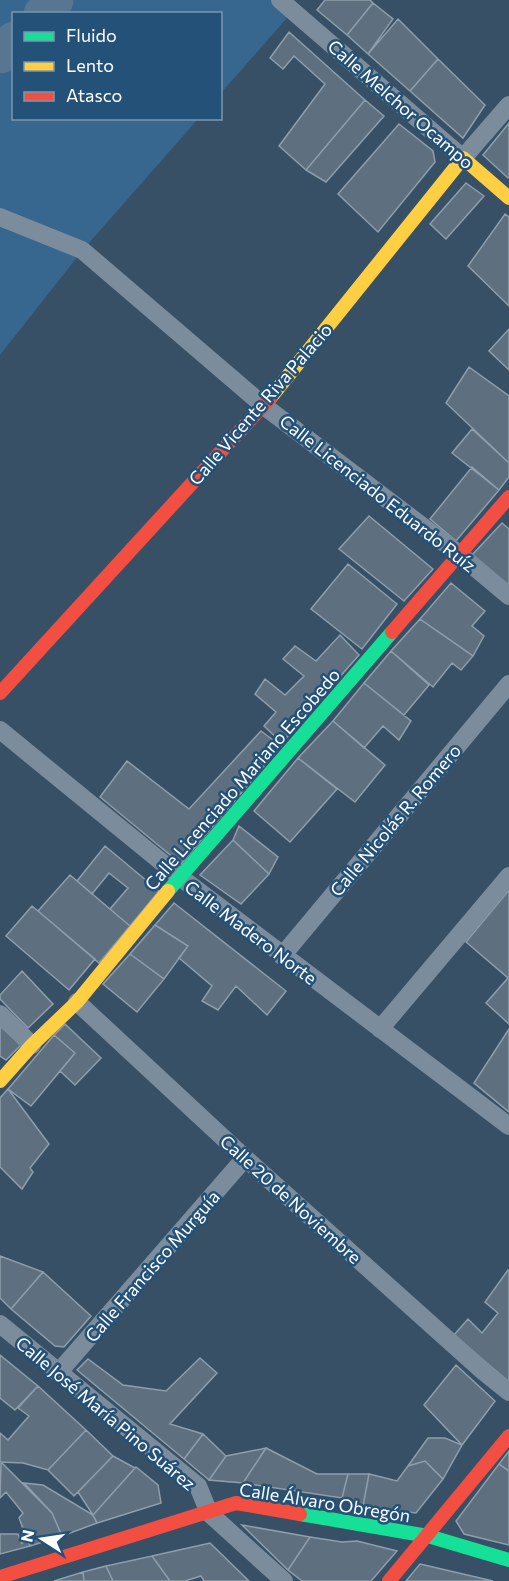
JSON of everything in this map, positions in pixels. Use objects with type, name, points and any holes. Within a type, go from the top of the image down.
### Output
[{"type":"main road","name":"Calle Melchor Ocampo","points":[[463,158],[509,198]]},
{"type":"main road","name":"Calle Vicente Riva Palacio","points":[[0,693],[264,406],[463,158]]},
{"type":"main road","name":"Calle Licenciado Mariano Escobedo","points":[[0,1081],[32,1045],[77,1002],[180,877],[509,497]]},
{"type":"main road","points":[[389,1581],[509,1436]]},
{"type":"main road","name":"Calle Álvaro Obregón","points":[[0,1577],[236,1503],[428,1536],[509,1560]]},
{"type":"street","name":"Calle Melchor Ocampo","points":[[292,3],[463,158]]},
{"type":"street","name":"Calle Vicente Riva Palacio","points":[[463,158],[509,105]]},
{"type":"street","name":"Calle Licenciado Eduardo Ruíz","points":[[0,217],[82,250],[264,406],[459,554],[509,596]]},
{"type":"street","name":"Calle Nicolás R. Romero","points":[[282,956],[509,684]]},
{"type":"street","name":"Calle Madero Norte","points":[[0,730],[180,877],[509,1126]]},
{"type":"street","points":[[380,1029],[509,876]]},
{"type":"street","name":"Calle 20 de Noviembre","points":[[77,1002],[245,1158],[509,1392]]},
{"type":"street","points":[[0,1014],[32,1045]]},
{"type":"street","name":"Calle Francisco Murguía","points":[[58,1373],[245,1158]]},
{"type":"street","name":"Calle José María Pino Suárez","points":[[0,1324],[198,1486],[209,1513],[284,1581]]},
{"type":"shaded area","points":[[0,0],[280,0],[294,10],[222,92],[222,12],[12,12],[12,120],[197,120],[82,251],[0,355]]},
{"type":"building","points":[[325,0],[370,0],[373,3],[347,35],[317,10]]},
{"type":"building","points":[[373,3],[393,19],[368,54],[347,35]]},
{"type":"building","points":[[398,19],[438,59],[410,91],[368,54]]},
{"type":"building","points":[[289,32],[365,100],[306,170],[279,146],[325,84],[294,56],[283,69],[270,58]]},
{"type":"building","points":[[438,59],[485,105],[463,138],[410,91]]},
{"type":"building","points":[[365,100],[384,116],[326,182],[306,170]]},
{"type":"building","points":[[509,123],[509,177],[508,178],[483,155]]},
{"type":"building","points":[[399,124],[433,151],[435,162],[378,232],[338,194]]},
{"type":"building","points":[[466,183],[484,196],[446,239],[430,224]]},
{"type":"building","points":[[505,214],[509,217],[509,306],[468,266]]},
{"type":"building","points":[[509,329],[509,370],[489,351]]},
{"type":"building","points":[[469,367],[509,396],[509,463],[446,403]]},
{"type":"building","points":[[472,429],[509,463],[509,477],[499,490],[452,453]]},
{"type":"building","points":[[472,467],[499,490],[456,541],[430,519]]},
{"type":"building","points":[[369,516],[433,569],[404,601],[339,549]]},
{"type":"building","points":[[502,523],[509,529],[509,586],[472,555]]},
{"type":"building","points":[[348,564],[397,604],[362,649],[311,609]]},
{"type":"building","points":[[451,583],[485,611],[472,626],[484,636],[473,656],[420,619]]},
{"type":"building","points":[[420,619],[473,656],[461,670],[452,663],[433,687],[391,651]]},
{"type":"building","points":[[340,635],[359,655],[282,743],[264,726],[276,712],[255,694],[265,679],[285,695],[304,676],[283,659],[295,646],[316,661]]},
{"type":"building","points":[[391,651],[429,685],[404,715],[364,683]]},
{"type":"building","points":[[364,683],[411,721],[399,740],[383,726],[364,748],[333,721]]},
{"type":"building","points":[[333,721],[385,765],[355,802],[298,758]]},
{"type":"building","points":[[261,731],[281,746],[181,864],[100,797],[127,761],[189,809]]},
{"type":"building","points":[[298,758],[337,789],[290,842],[254,811]]},
{"type":"building","points":[[239,826],[278,857],[269,874],[233,840]]},
{"type":"building","points":[[233,840],[269,874],[241,904],[200,875]]},
{"type":"building","points":[[105,846],[159,891],[130,926],[110,909],[128,888],[109,873],[92,894],[77,881]]},
{"type":"building","points":[[70,875],[130,926],[99,963],[38,911]]},
{"type":"building","points":[[509,890],[509,1024],[486,1003],[508,978],[466,942]]},
{"type":"building","points":[[174,903],[286,991],[267,1015],[236,986],[218,1010],[202,1001],[212,986],[179,958],[188,946],[155,925]]},
{"type":"building","points":[[32,906],[95,959],[69,990],[6,936]]},
{"type":"building","points":[[155,925],[188,946],[164,979],[130,954]]},
{"type":"building","points":[[130,954],[164,979],[137,1012],[103,984]]},
{"type":"building","points":[[22,971],[53,1004],[28,1028],[0,999],[0,995]]},
{"type":"building","points":[[65,1024],[101,1058],[75,1085],[60,1071],[75,1053],[54,1035]]},
{"type":"building","points":[[0,1026],[21,1045],[6,1060],[0,1056]]},
{"type":"building","points":[[509,1029],[509,1112],[474,1083]]},
{"type":"building","points":[[54,1035],[75,1053],[31,1106],[8,1089]]},
{"type":"building","points":[[8,1089],[49,1144],[30,1168],[33,1172],[22,1189],[0,1167],[0,1098]]},
{"type":"building","points":[[0,1256],[43,1272],[11,1309],[0,1298]]},
{"type":"building","points":[[508,1270],[509,1382],[454,1335],[468,1319],[482,1333],[498,1313],[485,1302]]},
{"type":"building","points":[[43,1272],[91,1316],[64,1347],[55,1346],[11,1309]]},
{"type":"building","points":[[0,1355],[38,1386],[15,1410],[0,1398]]},
{"type":"building","points":[[200,1358],[217,1373],[170,1424],[203,1434],[184,1459],[77,1370],[88,1359],[123,1385],[166,1391]]},
{"type":"building","points":[[456,1365],[495,1401],[462,1445],[424,1405]]},
{"type":"building","points":[[38,1386],[86,1430],[48,1470],[23,1463],[0,1462],[0,1433],[8,1440],[29,1416],[18,1408]]},
{"type":"building","points":[[86,1430],[113,1456],[74,1496],[48,1470]]},
{"type":"building","points":[[203,1434],[226,1456],[209,1480],[184,1459]]},
{"type":"building","points":[[428,1438],[445,1438],[462,1445],[443,1479],[425,1461],[408,1466]]},
{"type":"building","points":[[266,1448],[317,1474],[348,1474],[342,1498],[243,1483]]},
{"type":"building","points":[[266,1448],[243,1483],[209,1480],[226,1456]]},
{"type":"building","points":[[509,1451],[509,1471],[499,1464]]},
{"type":"building","points":[[113,1456],[135,1468],[93,1515],[78,1492]]},
{"type":"building","points":[[425,1461],[443,1479],[416,1513],[363,1506],[369,1474],[397,1481],[408,1466]]},
{"type":"building","points":[[1,1462],[52,1513],[62,1536],[30,1546],[19,1518],[23,1513],[6,1492],[0,1498]]},
{"type":"building","points":[[499,1464],[509,1471],[509,1545],[464,1534],[456,1521]]},
{"type":"building","points":[[136,1467],[158,1485],[161,1503],[97,1523],[93,1515]]},
{"type":"building","points":[[348,1474],[369,1474],[363,1506],[342,1498]]},
{"type":"building","points":[[24,1483],[43,1485],[93,1515],[97,1523],[62,1536],[52,1513]]},
{"type":"building","points":[[242,1525],[310,1537],[288,1570]]},
{"type":"building","points":[[22,1526],[30,1546],[0,1554],[0,1534],[18,1534],[22,1544]]},
{"type":"building","points":[[310,1537],[342,1542],[357,1541],[397,1551],[371,1581],[302,1581],[288,1570]]},
{"type":"building","points":[[210,1543],[249,1581],[204,1581],[201,1576],[185,1581],[170,1581],[152,1556]]},
{"type":"building","points":[[152,1556],[170,1581],[113,1581],[106,1566]]},
{"type":"building","points":[[420,1564],[493,1581],[406,1581]]},
{"type":"building","points":[[106,1566],[113,1581],[84,1581],[83,1572]]},
{"type":"building","points":[[83,1572],[84,1581],[54,1581]]},
{"type":"waterway","points":[[45,12],[54,0]]},
{"type":"waterway","points":[[0,54],[12,43]]},
{"type":"traffic: fast","points":[[168,891],[392,632]]},
{"type":"traffic: fast","points":[[300,1514],[428,1536],[509,1560]]},
{"type":"traffic: slow","points":[[271,397],[463,158],[509,198]]},
{"type":"traffic: slow","points":[[0,1081],[32,1045],[77,1002],[168,891]]},
{"type":"traffic: jam","points":[[0,693],[271,397]]},
{"type":"traffic: jam","points":[[392,632],[509,497]]},
{"type":"traffic: jam","points":[[389,1581],[509,1436]]},
{"type":"traffic: jam","points":[[0,1577],[236,1503],[300,1514]]}]
